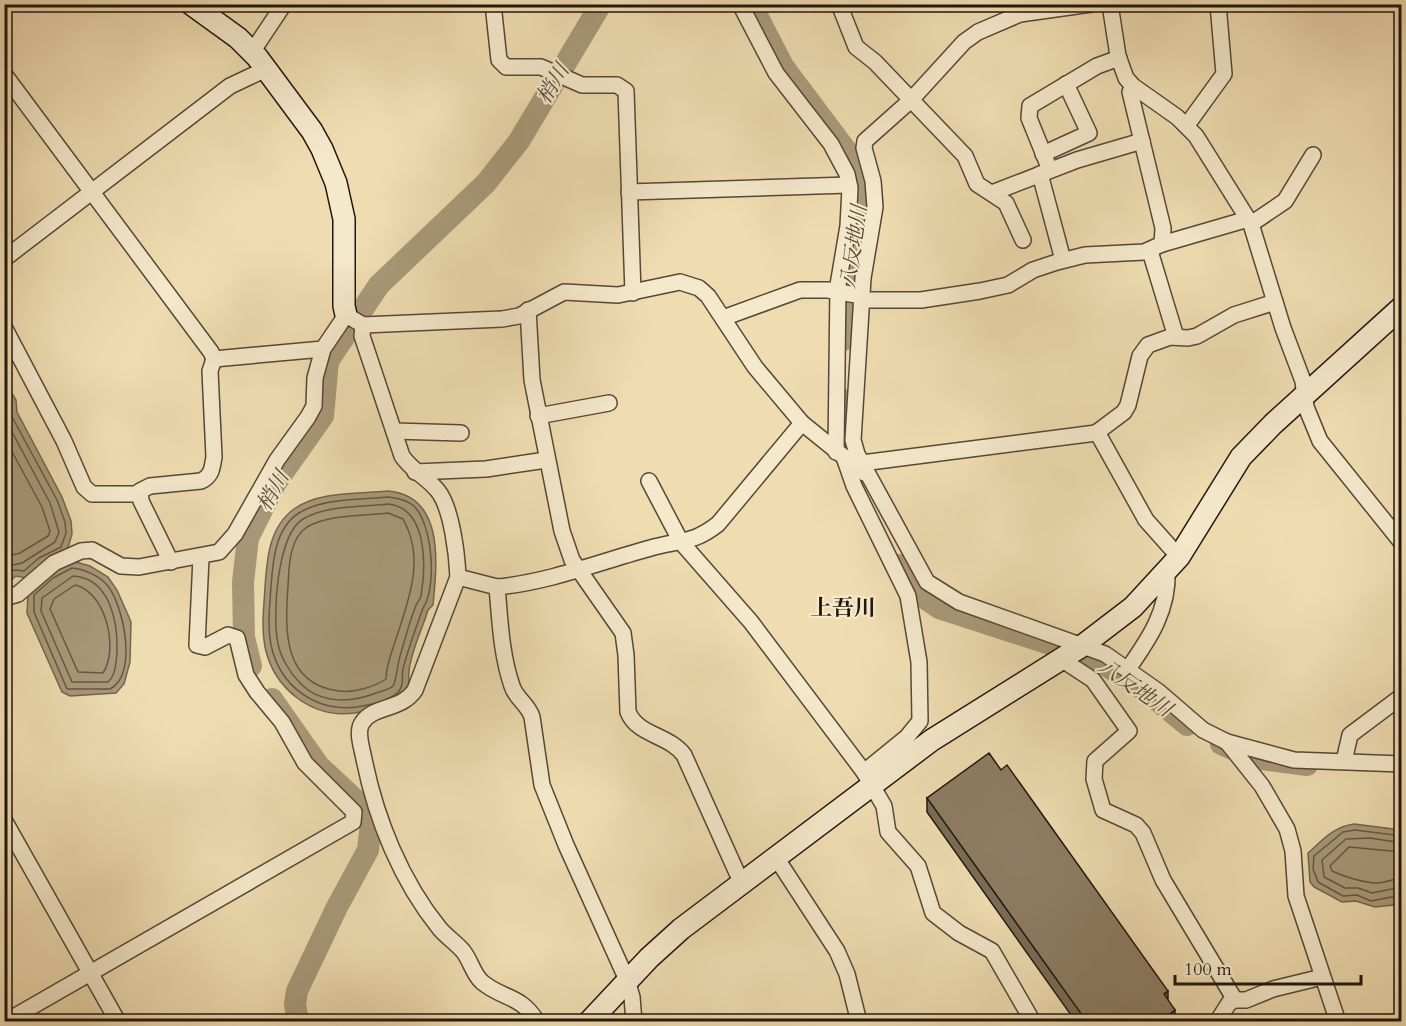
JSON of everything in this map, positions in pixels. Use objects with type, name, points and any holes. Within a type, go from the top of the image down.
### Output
[{"type":"street","points":[[192,4],[215,13],[252,52],[312,131],[336,183],[344,219],[344,306],[362,336],[402,456],[415,472],[437,489],[443,498],[453,538],[458,577],[415,690],[402,703],[367,717],[361,724],[360,738],[372,799],[396,857],[440,930],[463,951],[482,982],[524,1004],[537,1022]]},
{"type":"street","points":[[252,52],[284,4]]},
{"type":"street","points":[[493,4],[499,60],[506,67],[541,67],[582,85],[617,85],[626,91],[633,293]]},
{"type":"street","points":[[589,1022],[627,980],[681,929],[777,859],[868,778],[920,721],[919,662],[908,596],[840,454],[838,293],[848,226],[849,185],[831,144],[776,73],[740,4]]},
{"type":"street","points":[[839,4],[856,47],[875,62],[965,156],[977,184],[1006,203],[1023,240]]},
{"type":"street","points":[[1110,4],[1119,58],[1126,78],[1133,86],[1187,125],[1201,143],[1250,222],[1303,381],[1304,397],[1320,441],[1401,543]]},
{"type":"street","points":[[1187,125],[1224,74],[1218,4]]},
{"type":"street","points":[[1088,5],[1020,14],[978,32],[964,42],[911,100],[865,141],[864,148],[873,181],[874,207],[862,298],[854,440],[862,462],[927,582],[941,593],[959,602],[1106,654],[1203,730],[1227,742],[1294,760],[1344,760],[1401,764]]},
{"type":"street","points":[[1063,260],[1043,154],[1027,112],[1036,101],[1097,66],[1119,58]]},
{"type":"street","points":[[4,259],[230,86],[240,84],[266,69]]},
{"type":"street","points":[[4,74],[214,359],[210,371],[214,457],[212,471],[207,478],[201,481],[150,486],[143,488],[140,494]]},
{"type":"street","points":[[1043,154],[1089,134],[1066,84]]},
{"type":"street","points":[[1133,86],[1130,92],[1163,228],[1156,248],[1176,337]]},
{"type":"street","points":[[992,193],[1045,172],[1142,141]]},
{"type":"street","points":[[723,318],[800,290],[838,293],[867,300],[921,300],[997,288],[1040,267],[1085,255],[1156,248],[1250,222],[1285,201],[1313,155]]},
{"type":"street","points":[[629,192],[849,185]]},
{"type":"street","points":[[4,598],[18,594],[54,563],[81,551],[92,550],[121,566],[139,567],[201,558],[219,552],[228,544],[277,460],[314,406],[315,378],[323,349],[353,319],[502,319],[519,316],[564,292],[607,296],[633,293],[670,284],[688,283],[699,288],[708,296],[755,367],[802,423],[871,478]]},
{"type":"street","points":[[862,462],[1080,437],[1097,432],[1124,412],[1128,405],[1143,350],[1161,339],[1197,336],[1234,315],[1275,302]]},
{"type":"street","points":[[868,778],[1083,646],[1133,607],[1173,564],[1241,457],[1401,307]]},
{"type":"street","points":[[528,310],[532,380],[546,460],[566,547],[579,570],[623,633],[628,712],[631,720],[645,731],[670,741],[684,755],[741,884]]},
{"type":"street","points":[[4,327],[64,441],[84,487],[92,494],[140,494]]},
{"type":"street","points":[[214,359],[323,349]]},
{"type":"street","points":[[538,416],[609,403]]},
{"type":"street","points":[[458,577],[497,587],[579,570],[656,546],[700,537],[718,524],[802,423]]},
{"type":"street","points":[[394,431],[461,433]]},
{"type":"street","points":[[1097,432],[1173,564],[1157,623],[1128,669]]},
{"type":"street","points":[[415,472],[486,469],[546,460]]},
{"type":"street","points":[[649,482],[681,542],[751,622],[868,778],[884,806],[888,832],[918,866],[933,913],[959,933],[992,951],[1033,1022]]},
{"type":"street","points":[[140,494],[171,562]]},
{"type":"street","points":[[5,1022],[353,822],[354,812],[305,763],[282,722],[256,692],[246,675],[237,638],[228,635],[205,647],[197,645],[201,558]]},
{"type":"street","points":[[497,587],[503,649],[512,687],[517,697],[529,708],[532,717],[542,785],[570,854],[627,980],[634,1022]]},
{"type":"street","points":[[1061,659],[1094,680],[1129,731],[1095,761],[1094,779],[1102,810],[1136,825],[1143,833],[1163,880],[1235,1000]]},
{"type":"street","points":[[1344,760],[1350,735],[1401,696]]},
{"type":"street","points":[[1227,742],[1262,786],[1287,829],[1293,851],[1296,896],[1338,1022]]},
{"type":"street","points":[[4,820],[118,1022]]},
{"type":"street","points":[[777,859],[837,951],[847,975],[859,1022]]},
{"type":"street","points":[[1217,1022],[1229,1003],[1235,1000],[1246,1000],[1273,989],[1322,977]]},
{"type":"water","points":[[4,380],[16,400],[17,412],[62,497],[71,521],[72,534],[67,551],[26,578],[16,576],[11,580],[4,580]]},
{"type":"water","points":[[388,491],[406,496],[420,505],[428,518],[436,552],[433,605],[428,610],[414,648],[405,694],[393,702],[360,712],[339,714],[324,711],[310,706],[286,688],[277,676],[265,647],[263,624],[268,555],[271,544],[274,534],[286,516],[304,503],[340,494]]},
{"type":"water","points":[[72,561],[90,566],[108,577],[117,590],[131,622],[130,662],[124,684],[116,693],[70,696],[62,692],[27,613],[28,594],[49,574]]},
{"type":"water","points":[[1354,824],[1401,830],[1401,899],[1394,905],[1375,907],[1356,901],[1342,902],[1314,887],[1310,882],[1308,853],[1334,831]]},
{"type":"building","points":[[989,753],[1001,770],[1007,765],[1168,991],[1164,994],[1175,1010],[1159,1022],[1087,1022],[927,798]]},
{"type":"waterway","name":"梢川","points":[[251,666],[244,637],[243,582],[248,538],[275,484],[323,416],[328,361],[379,285],[486,183],[519,141],[601,4]]},
{"type":"waterway","name":"八反地川","points":[[751,4],[783,66],[852,158],[861,184],[862,202],[848,284],[844,340]]},
{"type":"waterway","name":"八反地川","points":[[843,400],[845,449]]},
{"type":"waterway","name":"八反地川","points":[[898,565],[914,591],[939,608],[1096,659],[1146,691],[1187,725]]},
{"type":"waterway","name":"梢川","points":[[272,699],[319,766],[360,804],[371,824],[368,850],[337,907],[297,991],[295,1004],[298,1022]]},
{"type":"waterway","name":"八反地川","points":[[1221,744],[1253,758],[1307,765]]},
{"type":"district","name":"上吾川","points":[[843,608]]}]
